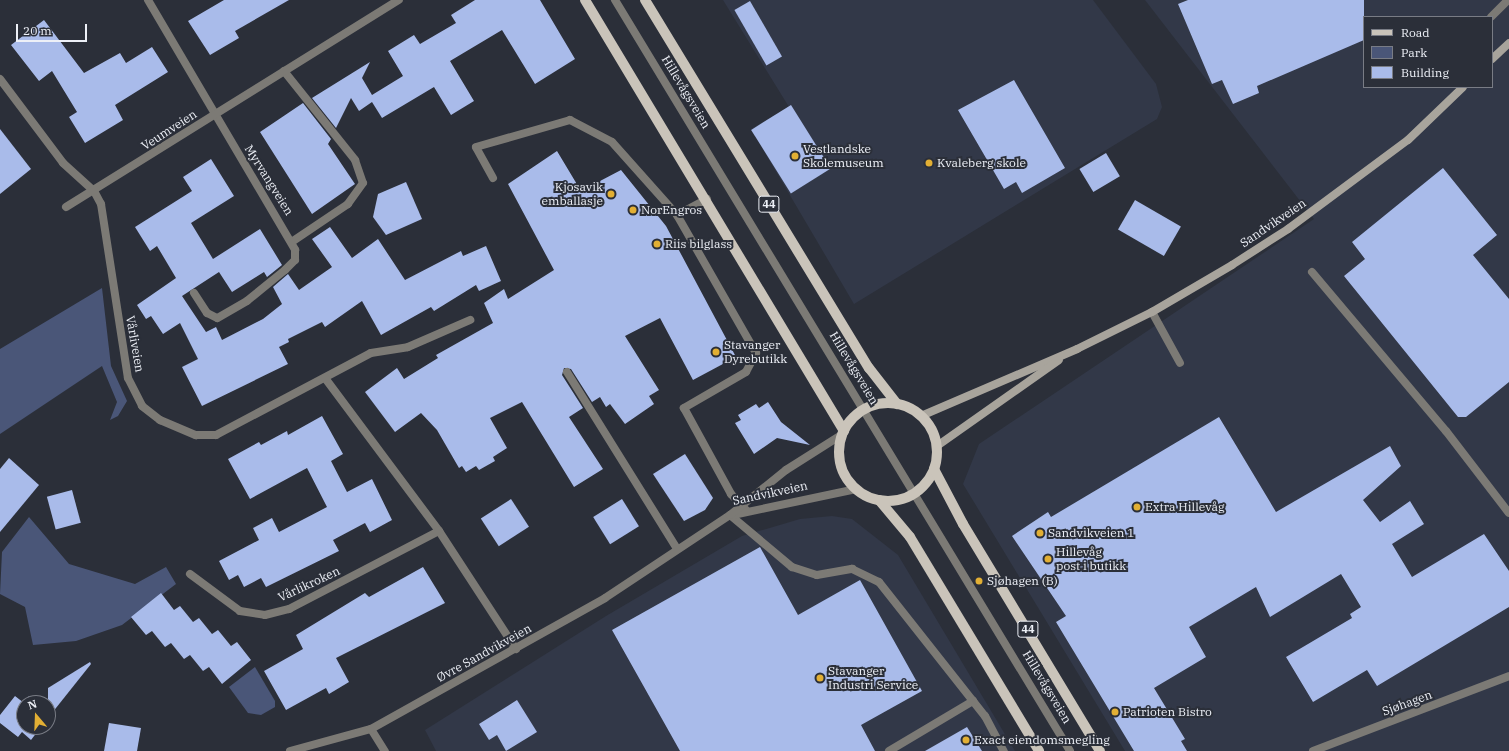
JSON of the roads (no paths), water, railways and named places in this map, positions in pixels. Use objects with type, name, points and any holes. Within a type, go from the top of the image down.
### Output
[{"type":"main road","points":[[585,0],[707,199],[843,432],[840,445],[842,469],[856,489],[879,500],[910,537],[1039,751]]},
{"type":"main road","name":"Hillevågsveien","points":[[645,0],[869,368],[897,404]]},
{"type":"main road","name":"44","points":[[843,432],[864,410],[880,404],[897,404],[921,416],[932,429],[937,446],[934,469]]},
{"type":"main road","points":[[879,500],[898,500],[915,493],[934,469]]},
{"type":"main road","name":"Hillevågsveien","points":[[934,469],[964,524],[1100,751]]},
{"type":"street","name":"Myrvangveien","points":[[148,0],[215,115],[293,241],[295,260],[286,270],[225,314],[217,318],[207,314],[194,293]]},
{"type":"street","name":"Veumveien","points":[[66,207],[94,191],[284,71],[385,3],[399,0]]},
{"type":"street","name":"Hillevågsveien","points":[[615,0],[1070,751]]},
{"type":"street","points":[[1492,16],[1508,0]]},
{"type":"street","points":[[1493,58],[1509,42]]},
{"type":"street","points":[[284,71],[355,160],[364,183],[348,204],[293,241]]},
{"type":"street","name":"Vårliveien","points":[[0,79],[63,163],[94,191],[101,204],[109,243],[125,365],[142,406],[178,428],[196,434],[216,435],[376,350],[408,347],[470,320]]},
{"type":"street","name":"Sandvikveien","points":[[921,416],[1077,349],[1152,312],[1288,229],[1408,140],[1462,88]]},
{"type":"street","points":[[493,178],[476,146],[570,120],[612,142],[677,215],[756,353],[746,372],[684,408],[731,494],[749,512]]},
{"type":"street","points":[[677,215],[707,199]]},
{"type":"street","points":[[1312,272],[1446,431],[1509,512]]},
{"type":"street","points":[[1152,312],[1180,363]]},
{"type":"street","name":"Sandvikveien","points":[[937,446],[1077,349]]},
{"type":"street","points":[[567,372],[677,549]]},
{"type":"street","points":[[325,378],[439,531],[516,649]]},
{"type":"street","name":"Sandvikveien","points":[[730,515],[786,470],[843,432]]},
{"type":"street","name":"Sandvikveien","points":[[730,515],[856,489]]},
{"type":"street","points":[[730,515],[792,567],[817,575],[852,569],[880,582],[973,701],[1004,751]]},
{"type":"street","name":"Øvre Sandvikveien","points":[[290,751],[371,729],[605,598],[730,515]]},
{"type":"street","name":"Vårlikroken","points":[[190,574],[240,611],[265,615],[290,609],[439,531]]},
{"type":"street","name":"Sjøhagen","points":[[1312,751],[1509,676]]},
{"type":"street","points":[[889,751],[973,701]]},
{"type":"street","points":[[371,729],[385,751]]},
{"type":"place","name":"Vestlandske Skolemuseum","points":[[795,156]]},
{"type":"place","name":"Kvaleberg skole","points":[[929,163]]},
{"type":"place","name":"Kjosavik emballasje","points":[[611,194]]},
{"type":"place","name":"NorEngros","points":[[633,210]]},
{"type":"place","name":"Riis bilglass","points":[[657,244]]},
{"type":"place","name":"Stavanger Dyrebutikk","points":[[716,352]]},
{"type":"place","name":"Extra Hillevåg","points":[[1137,507]]},
{"type":"place","name":"Sandvikveien 1","points":[[1040,533]]},
{"type":"place","name":"Hillevåg post i butikk","points":[[1048,559]]},
{"type":"place","name":"Sjøhagen (B)","points":[[979,581]]},
{"type":"place","name":"Stavanger Industri Service","points":[[820,678]]},
{"type":"place","name":"Patrioten Bistro","points":[[1115,712]]},
{"type":"place","name":"Exact eiendomsmegling","points":[[966,740]]}]
